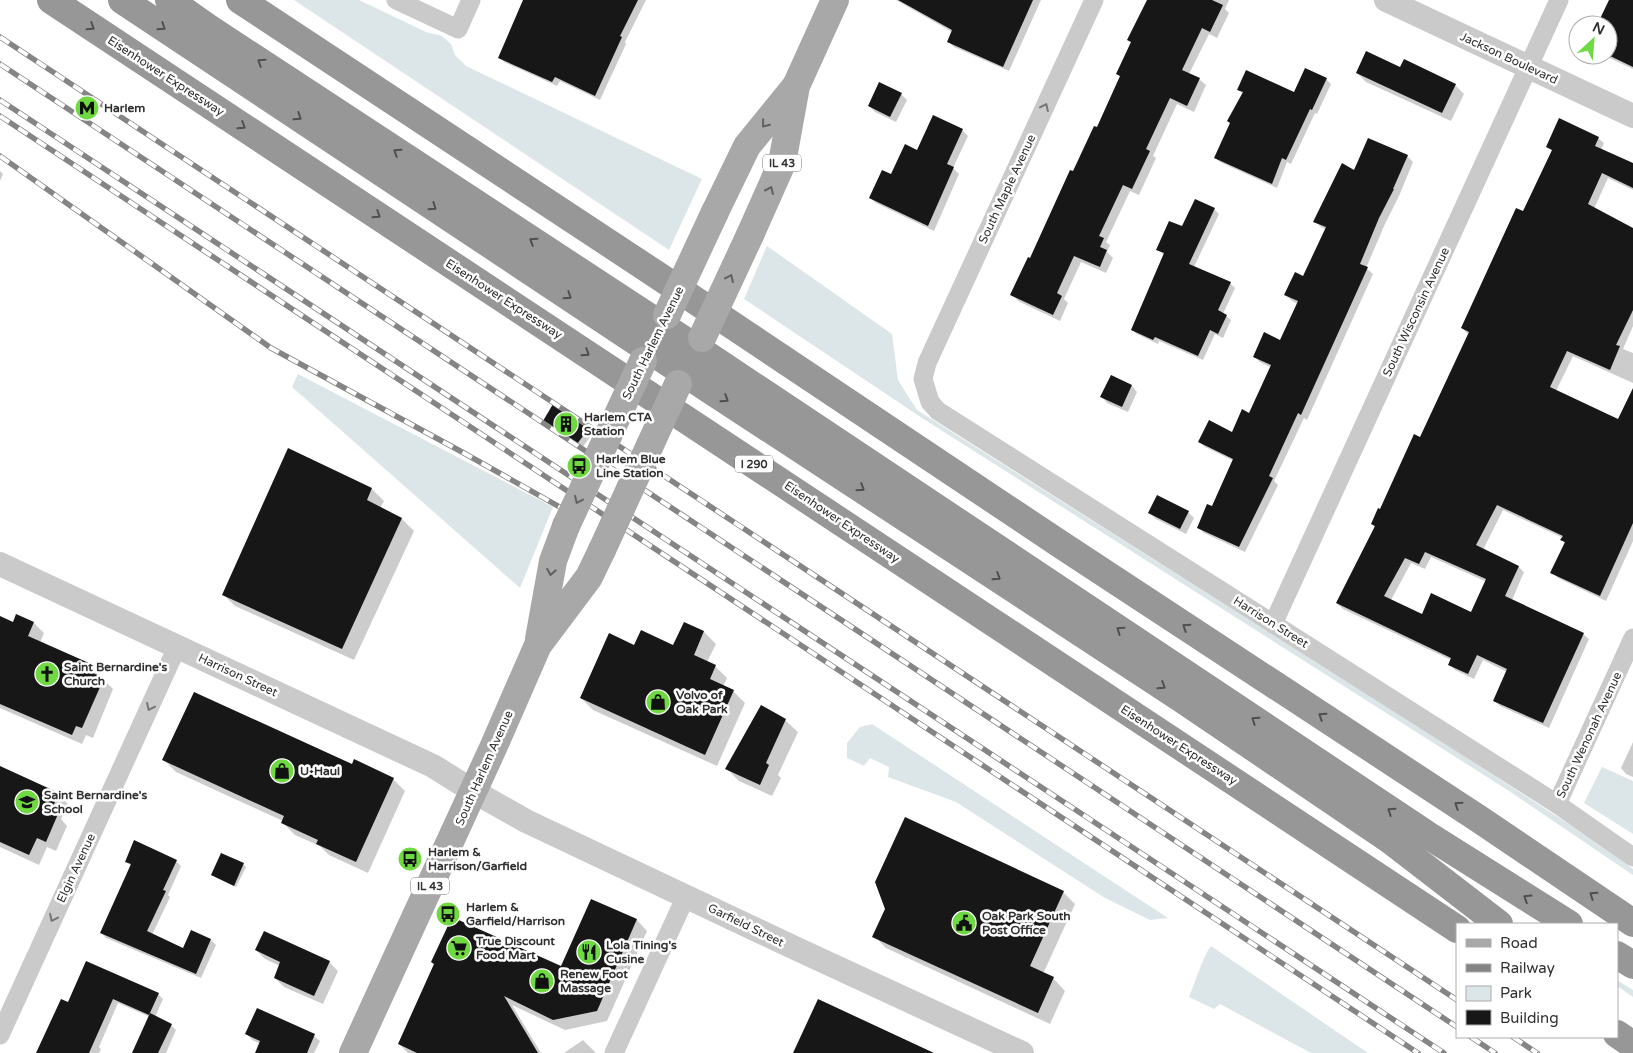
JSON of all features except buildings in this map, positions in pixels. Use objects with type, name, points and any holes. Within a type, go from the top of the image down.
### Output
[{"type":"highway","name":"Eisenhower Expressway","points":[[51,0],[1456,928]]},
{"type":"highway","points":[[122,0],[646,355],[1174,694],[1390,840],[1498,923]]},
{"type":"highway","points":[[169,0],[216,33],[699,343],[1426,834],[1567,923]]},
{"type":"highway","points":[[240,0],[1063,546],[1470,813],[1633,923]]},
{"type":"highway","points":[[1618,955],[1633,965]]},
{"type":"highway","points":[[1618,1035],[1633,1045]]},
{"type":"main road","name":"South Harlem Avenue","points":[[353,1053],[538,646],[589,577],[681,378],[750,235],[782,163],[796,86],[835,0]]},
{"type":"main road","name":"South Harlem Avenue","points":[[538,646],[552,561],[566,526],[746,146],[796,86]]},
{"type":"street","points":[[396,0],[458,29],[471,0]]},
{"type":"street","name":"South Maple Avenue","points":[[923,379],[927,363],[1094,0]]},
{"type":"street","name":"Jackson Boulevard","points":[[1386,0],[1633,116]]},
{"type":"street","name":"South Wisconsin Avenue","points":[[1273,624],[1559,0]]},
{"type":"street","name":"Harrison Street","points":[[923,379],[930,402],[938,411],[1557,804],[1633,857]]},
{"type":"street","name":"Harrison Street","points":[[0,564],[433,766],[473,791]]},
{"type":"street","name":"South Wenonah Avenue","points":[[1557,804],[1633,638]]},
{"type":"street","name":"Elgin Avenue","points":[[0,1035],[177,647]]},
{"type":"street","name":"Garfield Street","points":[[473,791],[526,821],[1022,1053]]},
{"type":"street","points":[[614,1053],[686,896]]},
{"type":"green space","points":[[294,0],[359,0],[426,32],[442,36],[451,44],[455,55],[466,66],[702,179],[669,250]]},
{"type":"green space","points":[[767,246],[892,334],[898,380],[917,410],[1413,723],[1601,845],[1633,869],[1633,875],[1509,791],[922,418],[744,299]]},
{"type":"green space","points":[[298,374],[553,507],[520,588],[292,387]]},
{"type":"green space","points":[[872,724],[1168,918],[1150,920],[1105,898],[956,802],[888,777],[889,767],[870,758],[864,766],[847,758],[847,743],[860,727]]},
{"type":"green space","points":[[1602,767],[1633,781],[1633,834],[1584,803]]},
{"type":"green space","points":[[1211,946],[1368,1053],[1311,1053],[1220,1004],[1214,1009],[1189,997],[1202,963]]},
{"type":"green space","points":[[1618,981],[1633,990],[1633,997],[1618,987]]},
{"type":"railway","points":[[0,37],[1456,999]]},
{"type":"railway","points":[[0,64],[1456,1026]]},
{"type":"railway","points":[[0,100],[1444,1053]]},
{"type":"railway","points":[[0,116],[1418,1053]]},
{"type":"railway","points":[[0,156],[271,348],[581,519]]},
{"type":"railway","points":[[1472,1038],[1495,1053]]},
{"type":"railway","points":[[1514,1038],[1537,1053]]},
{"type":"place","name":"Harlem","points":[[87,108]]},
{"type":"place","name":"Harlem CTA Station","points":[[566,424]]},
{"type":"place","name":"Harlem Blue Line Station","points":[[579,466]]},
{"type":"place","name":"Saint Bernardine's Church","points":[[47,674]]},
{"type":"place","name":"Volvo of Oak Park","points":[[658,702]]},
{"type":"place","name":"U-Haul","points":[[282,771]]},
{"type":"place","name":"Saint Bernardine's School","points":[[27,802]]},
{"type":"place","name":"Harlem & Harrison/Garfield","points":[[410,859]]},
{"type":"place","name":"Harlem & Garfield/Harrison","points":[[448,914]]},
{"type":"place","name":"Oak Park South Post Office","points":[[964,923]]},
{"type":"place","name":"True Discount Food Mart","points":[[459,948]]},
{"type":"place","name":"Lola Tining's Cusine","points":[[589,952]]},
{"type":"place","name":"Renew Foot Massage","points":[[542,981]]}]
